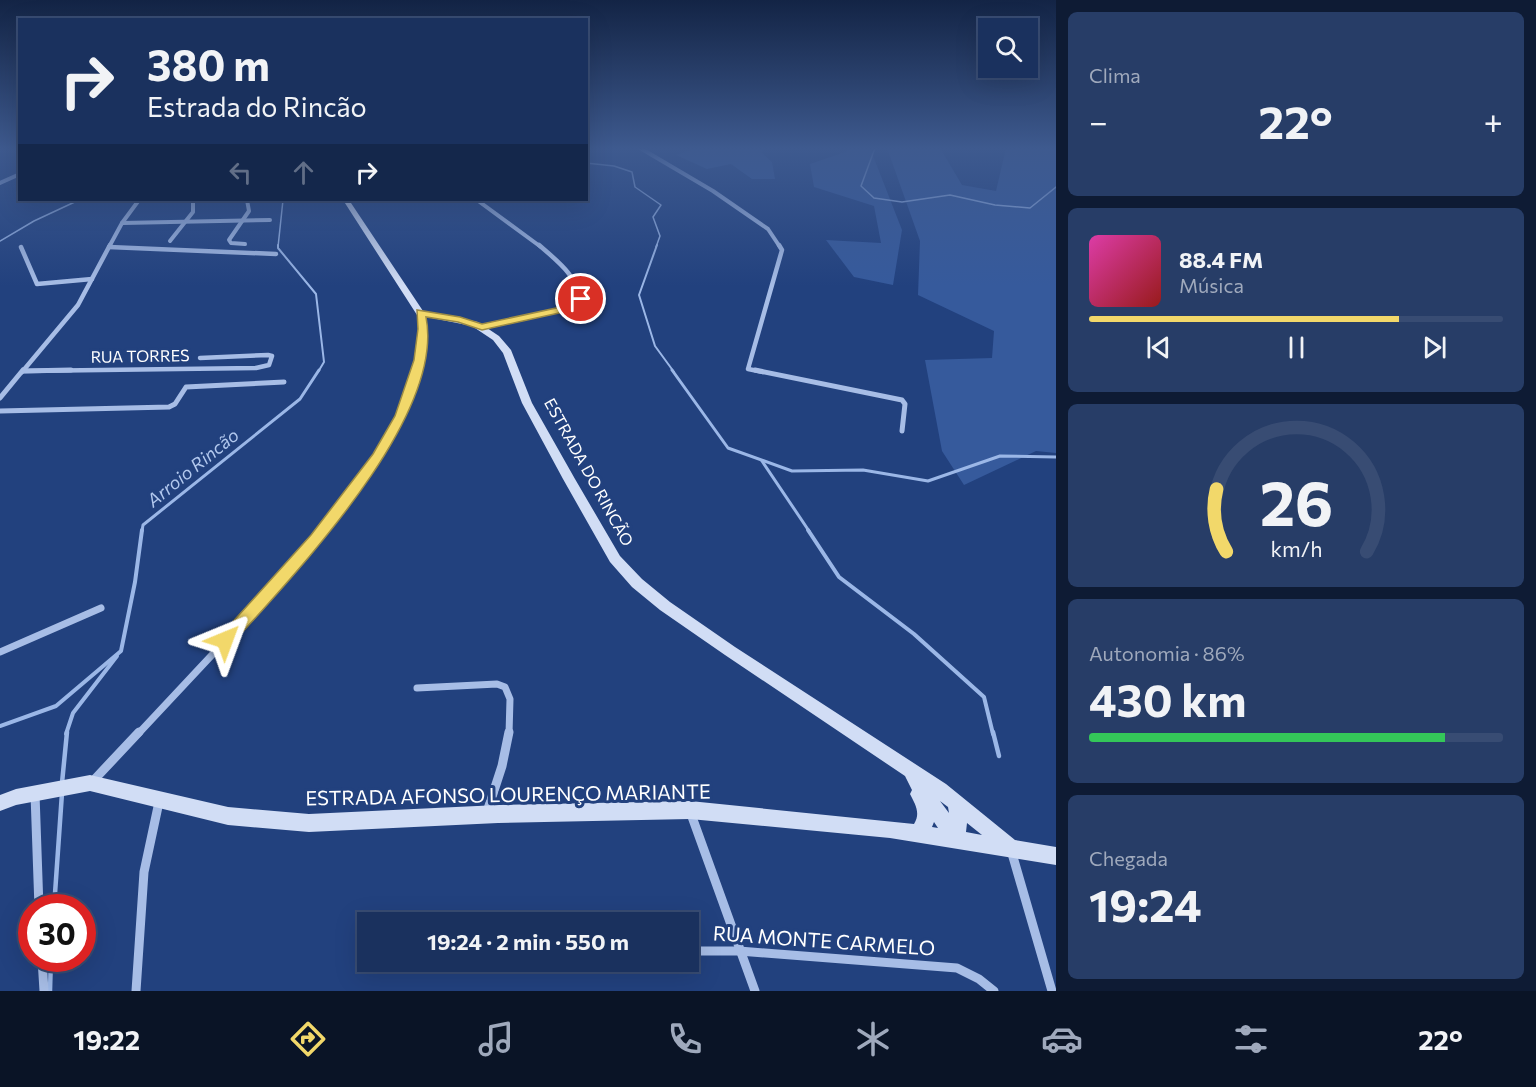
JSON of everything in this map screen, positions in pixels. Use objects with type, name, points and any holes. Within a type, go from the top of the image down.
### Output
[{"type":"street","points":[[718,194],[768,229],[782,250],[748,369],[902,400],[905,404],[902,431]]},
{"type":"street","points":[[0,398],[78,305],[122,223],[138,201]]},
{"type":"street","points":[[170,241],[193,212],[193,201]]},
{"type":"street","points":[[245,244],[229,241],[249,211],[247,201]]},
{"type":"street","points":[[81,785],[254,610],[316,538],[378,456],[401,416],[419,360],[423,329],[420,313],[347,201]]},
{"type":"street","points":[[478,201],[538,245],[563,268],[580,290],[581,295],[579,303],[573,307],[482,327]]},
{"type":"street","points":[[122,223],[270,220]]},
{"type":"street","points":[[21,247],[37,284],[92,279]]},
{"type":"street","points":[[110,247],[276,254]]},
{"type":"street","name":"ESTRADA DO RINCÃO","points":[[420,313],[460,320],[482,327],[508,352],[527,403],[569,479],[615,559],[637,583],[702,632],[939,790],[1010,846]]},
{"type":"street","name":"RUA TORRES","points":[[24,371],[256,368],[269,365],[272,356],[200,358]]},
{"type":"street","points":[[0,411],[169,407],[175,404],[186,387],[284,382]]},
{"type":"street","points":[[0,652],[101,609]]},
{"type":"street","points":[[417,688],[497,684],[505,687],[510,694],[509,744],[486,815]]},
{"type":"street","points":[[909,772],[928,813],[927,822],[919,832]]},
{"type":"street","name":"ESTRADA DO RINCÃO","points":[[909,772],[956,838]]},
{"type":"street","name":"ESTRADA AFONSO LOURENÇO MARIANTE","points":[[0,803],[81,785],[228,816],[309,824],[486,815],[690,810],[919,832],[1010,846],[1056,856]]},
{"type":"street","points":[[39,894],[42,792]]},
{"type":"street","points":[[136,991],[141,893],[153,821],[159,800]]},
{"type":"street","points":[[954,802],[958,818],[956,838]]},
{"type":"street","points":[[690,810],[755,991]]},
{"type":"street","points":[[1010,846],[1052,990]]},
{"type":"street","name":"RUA MONTE CARMELO","points":[[699,951],[739,951],[957,968],[979,979],[994,991]]},
{"type":"street","points":[[43,972],[44,991]]},
{"type":"shaded area","points":[[837,194],[888,194],[902,230],[893,285],[854,277],[826,240],[881,243],[874,206]]},
{"type":"shaded area","points":[[903,194],[1056,194],[1056,453],[1036,451],[964,485],[942,451],[925,360],[992,358],[994,331],[918,295],[920,241]]},
{"type":"waterway","points":[[645,194],[661,205],[653,217],[660,236],[656,247]]},
{"type":"waterway","points":[[870,194],[874,198],[902,202],[950,195],[995,205],[1030,208],[1047,194]]},
{"type":"waterway","points":[[0,241],[34,221],[77,201]]},
{"type":"waterway","name":"Arroio Rincão","points":[[278,247],[283,201]]},
{"type":"waterway","points":[[657,245],[639,295],[655,346],[674,372]]},
{"type":"waterway","name":"Arroio Rincão","points":[[278,247],[316,294],[324,362],[318,372]]},
{"type":"waterway","name":"Arroio Rincão","points":[[142,531],[143,525],[300,399],[319,370]]},
{"type":"waterway","points":[[672,370],[728,448],[792,471],[863,470],[928,481],[1000,456],[1056,457]]},
{"type":"waterway","points":[[762,461],[809,531]]},
{"type":"waterway","name":"Arroio Rincão","points":[[0,726],[56,706],[121,651],[135,582],[142,530]]},
{"type":"waterway","points":[[808,530],[839,577],[914,634],[984,697],[993,734]]},
{"type":"waterway","points":[[66,734],[73,713],[117,656]]},
{"type":"waterway","points":[[62,783],[67,732]]},
{"type":"waterway","points":[[993,732],[999,756]]},
{"type":"waterway","points":[[55,894],[62,793]]},
{"type":"waterway","points":[[50,991],[51,972]]},
{"type":"route","points":[[225,640],[316,538],[378,456],[401,416],[419,360],[423,329],[420,313],[460,320],[482,327],[573,307],[581,299]]}]
